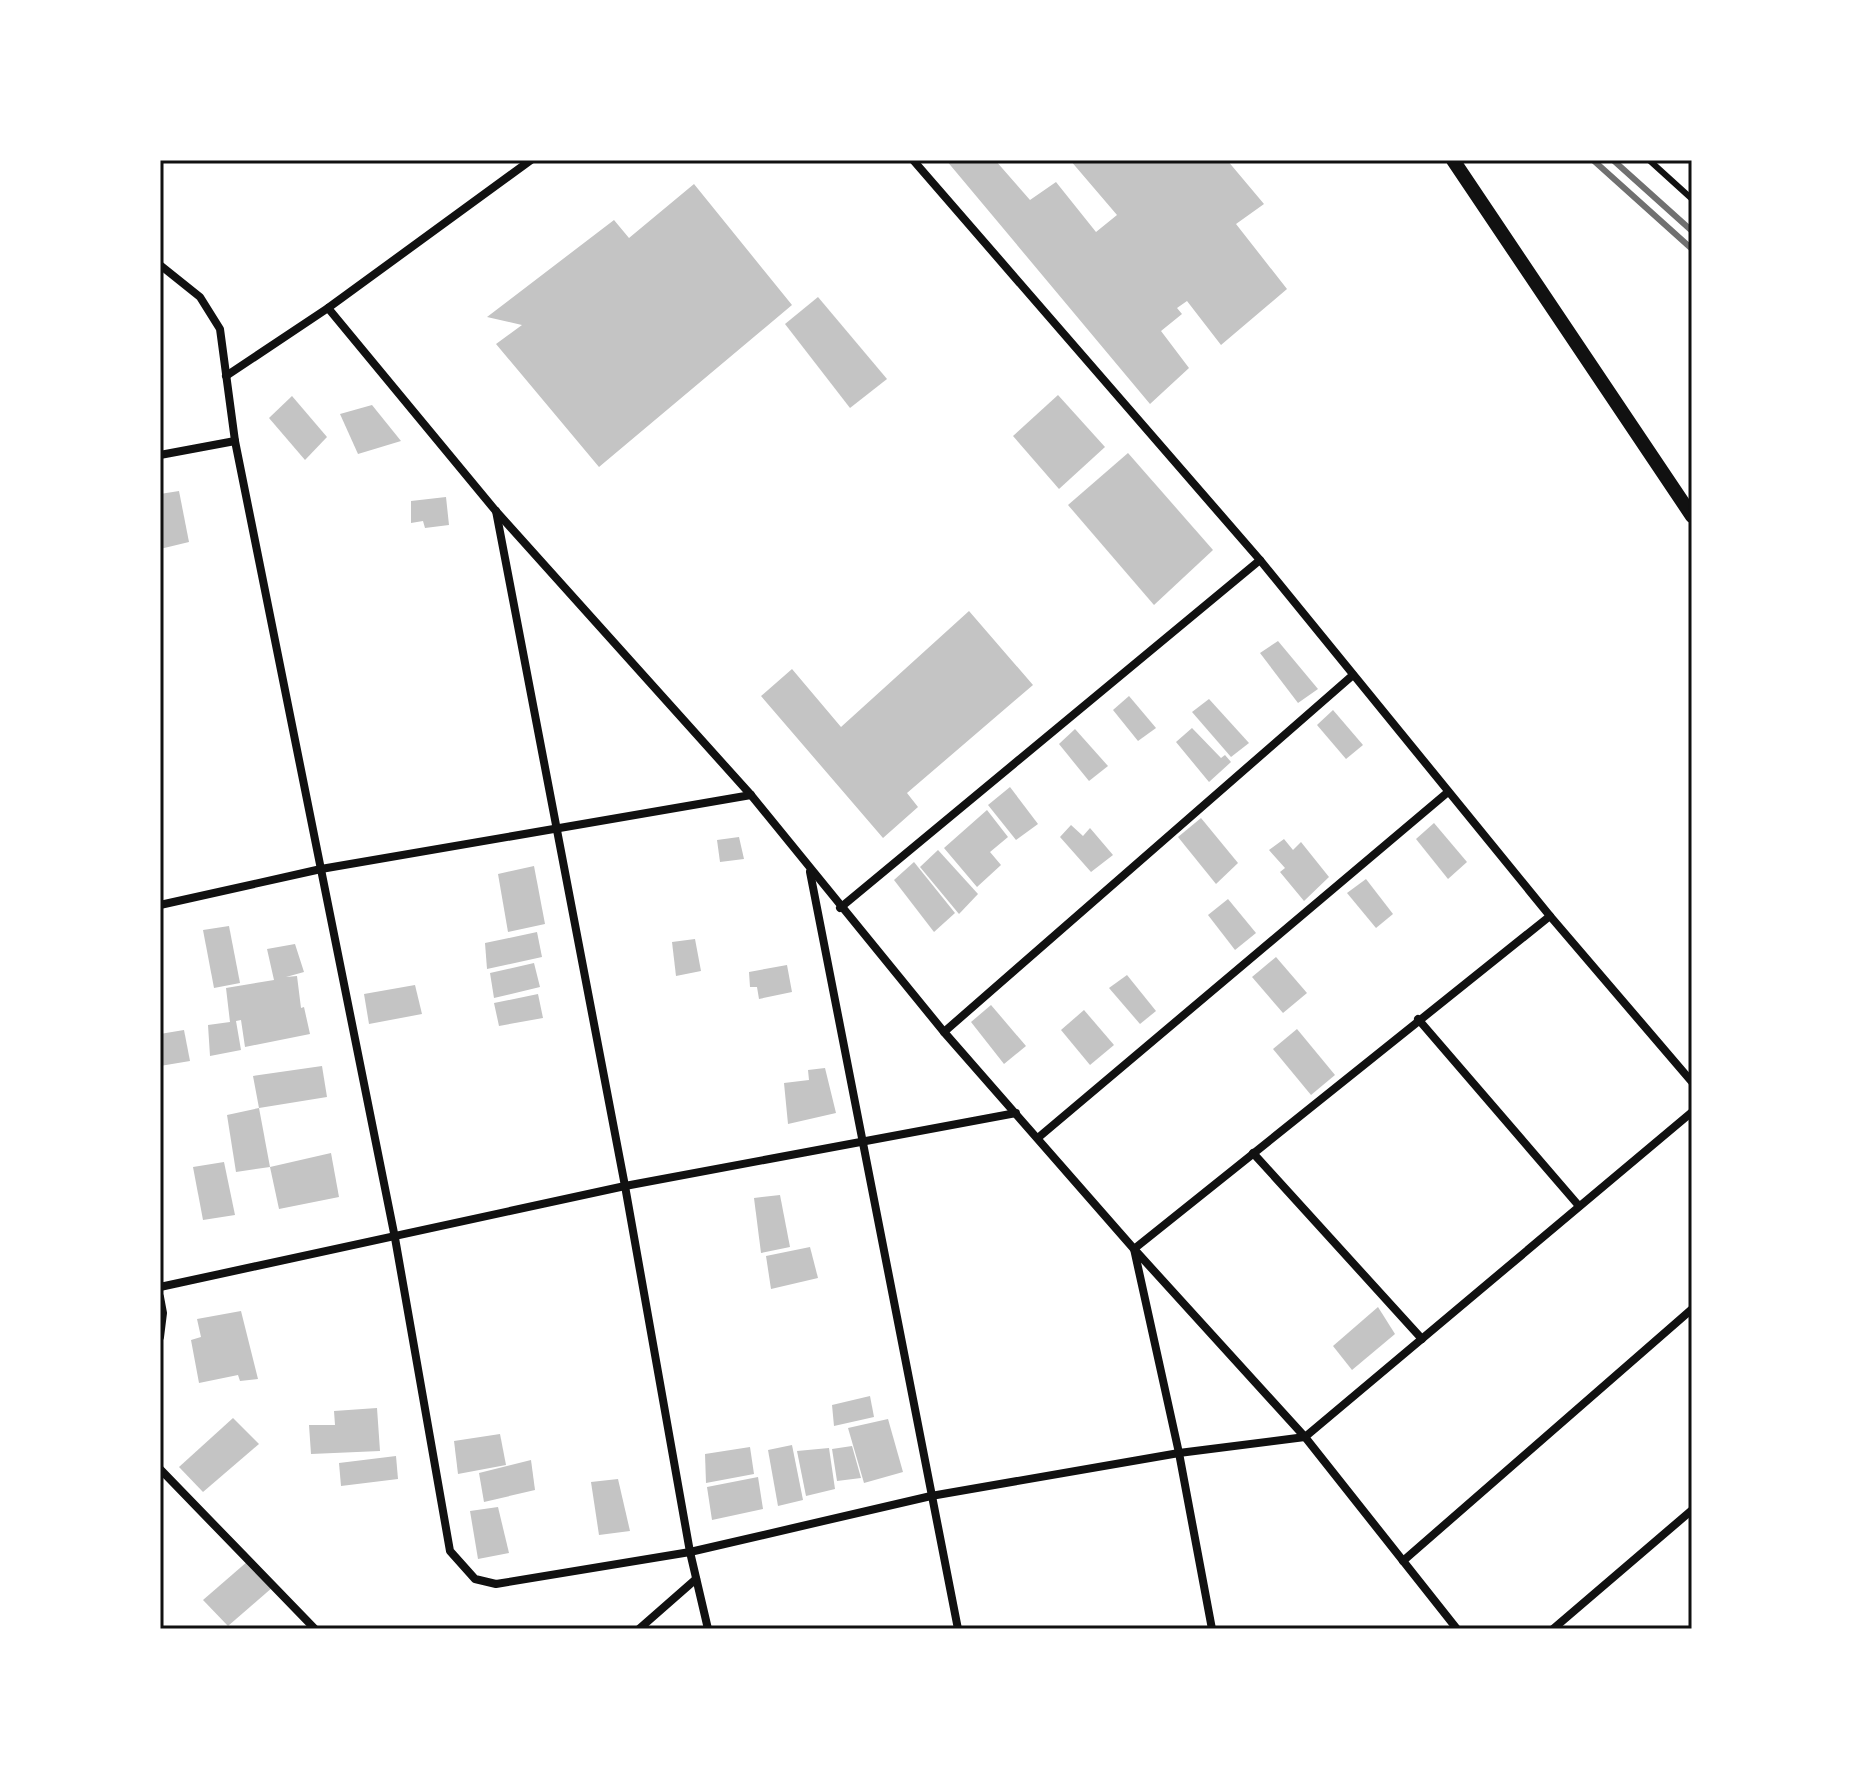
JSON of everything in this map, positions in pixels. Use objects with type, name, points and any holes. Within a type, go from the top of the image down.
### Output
[{"type":"street","points":[[226,376],[328,308],[531,160]]},
{"type":"street","points":[[913,160],[1260,560],[1550,916],[1692,1082]]},
{"type":"street","points":[[1453,160],[1692,516]]},
{"type":"street","points":[[160,265],[200,297],[220,329],[235,441],[395,1238],[450,1551],[475,1579],[496,1584],[690,1552],[931,1496],[1179,1453],[1305,1437],[1692,1112]]},
{"type":"street","points":[[328,308],[495,510],[751,795],[944,1032],[1134,1249],[1305,1437],[1457,1629]]},
{"type":"street","points":[[160,455],[235,441]]},
{"type":"street","points":[[495,510],[625,1186],[690,1552],[708,1629]]},
{"type":"street","points":[[840,908],[1260,560]]},
{"type":"street","points":[[944,1032],[1353,675]]},
{"type":"street","points":[[1039,1137],[1448,792]]},
{"type":"street","points":[[160,905],[321,869],[555,826],[751,795]]},
{"type":"street","points":[[810,871],[958,1629]]},
{"type":"street","points":[[1134,1249],[1550,916]]},
{"type":"street","points":[[1418,1019],[1579,1206]]},
{"type":"street","points":[[160,1287],[625,1186],[1016,1113]]},
{"type":"street","points":[[1253,1153],[1422,1339]]},
{"type":"street","points":[[1134,1249],[1179,1453],[1212,1629]]},
{"type":"street","points":[[160,1297],[163,1313],[160,1337]]},
{"type":"street","points":[[1403,1561],[1692,1309]]},
{"type":"street","points":[[160,1469],[315,1629]]},
{"type":"street","points":[[1553,1629],[1692,1510]]},
{"type":"street","points":[[639,1629],[696,1579]]},
{"type":"street","points":[[1446,1616],[1448,1629]]},
{"type":"lane","points":[[1649,160],[1692,199]]},
{"type":"building","points":[[946,160],[995,160],[1030,200],[1056,182],[1096,232],[1117,215],[1070,160],[1227,160],[1264,204],[1236,224],[1287,289],[1221,345],[1187,301],[1177,308],[1182,314],[1161,331],[1189,368],[1150,404]]},
{"type":"building","points":[[694,184],[792,305],[599,467],[496,344],[522,325],[487,317],[614,220],[629,238]]},
{"type":"building","points":[[818,297],[887,379],[850,408],[785,324]]},
{"type":"building","points":[[1058,395],[1105,447],[1059,489],[1013,436]]},
{"type":"building","points":[[292,396],[327,437],[305,460],[269,418]]},
{"type":"building","points":[[372,405],[401,441],[358,454],[340,414]]},
{"type":"building","points":[[1128,453],[1213,550],[1154,605],[1068,505]]},
{"type":"building","points":[[179,491],[189,542],[160,549],[160,494]]},
{"type":"building","points":[[446,497],[449,525],[425,528],[423,521],[411,523],[411,501]]},
{"type":"building","points":[[969,611],[1033,685],[907,793],[918,807],[883,838],[761,696],[792,669],[841,727]]},
{"type":"building","points":[[1278,641],[1318,689],[1298,703],[1260,653]]},
{"type":"building","points":[[1129,696],[1156,728],[1138,741],[1113,710]]},
{"type":"building","points":[[1209,699],[1249,743],[1231,757],[1192,712]]},
{"type":"building","points":[[1333,710],[1363,745],[1346,759],[1317,725]]},
{"type":"building","points":[[1192,728],[1221,758],[1225,755],[1231,762],[1209,782],[1176,742]]},
{"type":"building","points":[[1075,729],[1108,766],[1089,781],[1059,744]]},
{"type":"building","points":[[1010,787],[1038,824],[1016,840],[988,805]]},
{"type":"building","points":[[987,810],[1008,837],[990,852],[1001,865],[977,887],[944,848]]},
{"type":"building","points":[[1201,818],[1238,863],[1216,884],[1178,837]]},
{"type":"building","points":[[1434,823],[1467,862],[1448,879],[1416,839]]},
{"type":"building","points":[[1071,825],[1083,836],[1090,828],[1113,855],[1091,872],[1060,837]]},
{"type":"building","points":[[739,837],[744,859],[720,862],[717,840]]},
{"type":"building","points":[[1284,839],[1293,850],[1301,842],[1329,877],[1304,901],[1280,872],[1285,868],[1269,850]]},
{"type":"building","points":[[938,850],[978,894],[959,914],[920,867]]},
{"type":"building","points":[[914,862],[955,913],[934,932],[894,880]]},
{"type":"building","points":[[534,866],[545,924],[508,932],[498,874]]},
{"type":"building","points":[[1366,879],[1393,914],[1376,928],[1347,893]]},
{"type":"building","points":[[1228,899],[1256,933],[1235,950],[1208,915]]},
{"type":"building","points":[[229,926],[240,983],[214,988],[203,930]]},
{"type":"building","points":[[537,932],[542,957],[487,969],[485,943]]},
{"type":"building","points":[[695,939],[701,971],[676,976],[672,942]]},
{"type":"building","points":[[295,944],[304,972],[286,977],[297,976],[301,1008],[304,1007],[310,1034],[245,1047],[241,1020],[236,1021],[241,1050],[210,1056],[208,1025],[230,1022],[226,988],[274,980],[267,949]]},
{"type":"building","points":[[1276,957],[1307,993],[1283,1013],[1252,977]]},
{"type":"building","points":[[534,963],[540,987],[494,998],[490,973]]},
{"type":"building","points":[[787,965],[792,992],[759,999],[757,987],[750,987],[749,972]]},
{"type":"building","points":[[1127,975],[1156,1011],[1140,1024],[1109,988]]},
{"type":"building","points":[[415,985],[422,1014],[369,1024],[364,994]]},
{"type":"building","points":[[538,994],[543,1018],[499,1026],[494,1003]]},
{"type":"building","points":[[991,1005],[1026,1046],[1004,1064],[971,1022]]},
{"type":"building","points":[[1084,1010],[1114,1045],[1090,1065],[1061,1030]]},
{"type":"building","points":[[1297,1029],[1335,1075],[1311,1095],[1273,1049]]},
{"type":"building","points":[[184,1030],[190,1061],[160,1066],[160,1034]]},
{"type":"building","points":[[322,1066],[327,1097],[259,1108],[253,1076]]},
{"type":"building","points":[[825,1068],[836,1113],[788,1124],[784,1083],[809,1080],[808,1070]]},
{"type":"building","points":[[259,1108],[270,1167],[236,1172],[227,1115]]},
{"type":"building","points":[[331,1153],[339,1197],[279,1209],[270,1167]]},
{"type":"building","points":[[224,1162],[235,1215],[203,1220],[193,1167]]},
{"type":"building","points":[[780,1195],[790,1247],[761,1253],[754,1198]]},
{"type":"building","points":[[810,1247],[818,1278],[771,1289],[766,1256]]},
{"type":"building","points":[[1378,1307],[1395,1334],[1352,1370],[1333,1346]]},
{"type":"building","points":[[241,1311],[258,1379],[240,1381],[238,1375],[199,1383],[191,1340],[201,1337],[197,1319]]},
{"type":"building","points":[[870,1396],[874,1417],[834,1426],[832,1405]]},
{"type":"building","points":[[377,1408],[380,1451],[311,1454],[309,1425],[335,1425],[334,1411]]},
{"type":"building","points":[[233,1418],[259,1444],[203,1492],[179,1467]]},
{"type":"building","points":[[888,1419],[903,1472],[864,1483],[848,1428]]},
{"type":"building","points":[[500,1434],[506,1465],[458,1474],[454,1441]]},
{"type":"building","points":[[792,1445],[803,1500],[778,1506],[768,1450]]},
{"type":"building","points":[[852,1446],[861,1478],[837,1481],[832,1449]]},
{"type":"building","points":[[750,1447],[754,1474],[706,1483],[705,1454]]},
{"type":"building","points":[[829,1448],[835,1489],[806,1496],[797,1451]]},
{"type":"building","points":[[396,1456],[398,1479],[341,1486],[339,1463]]},
{"type":"building","points":[[531,1460],[535,1490],[484,1502],[479,1473]]},
{"type":"building","points":[[758,1477],[763,1509],[712,1520],[707,1487]]},
{"type":"building","points":[[618,1479],[630,1531],[599,1535],[591,1482]]},
{"type":"building","points":[[498,1507],[509,1553],[478,1559],[470,1511]]},
{"type":"building","points":[[248,1561],[273,1587],[228,1626],[203,1600]]},
{"type":"railway","points":[[1593,160],[1692,249]]},
{"type":"railway","points":[[1613,160],[1692,231]]}]
